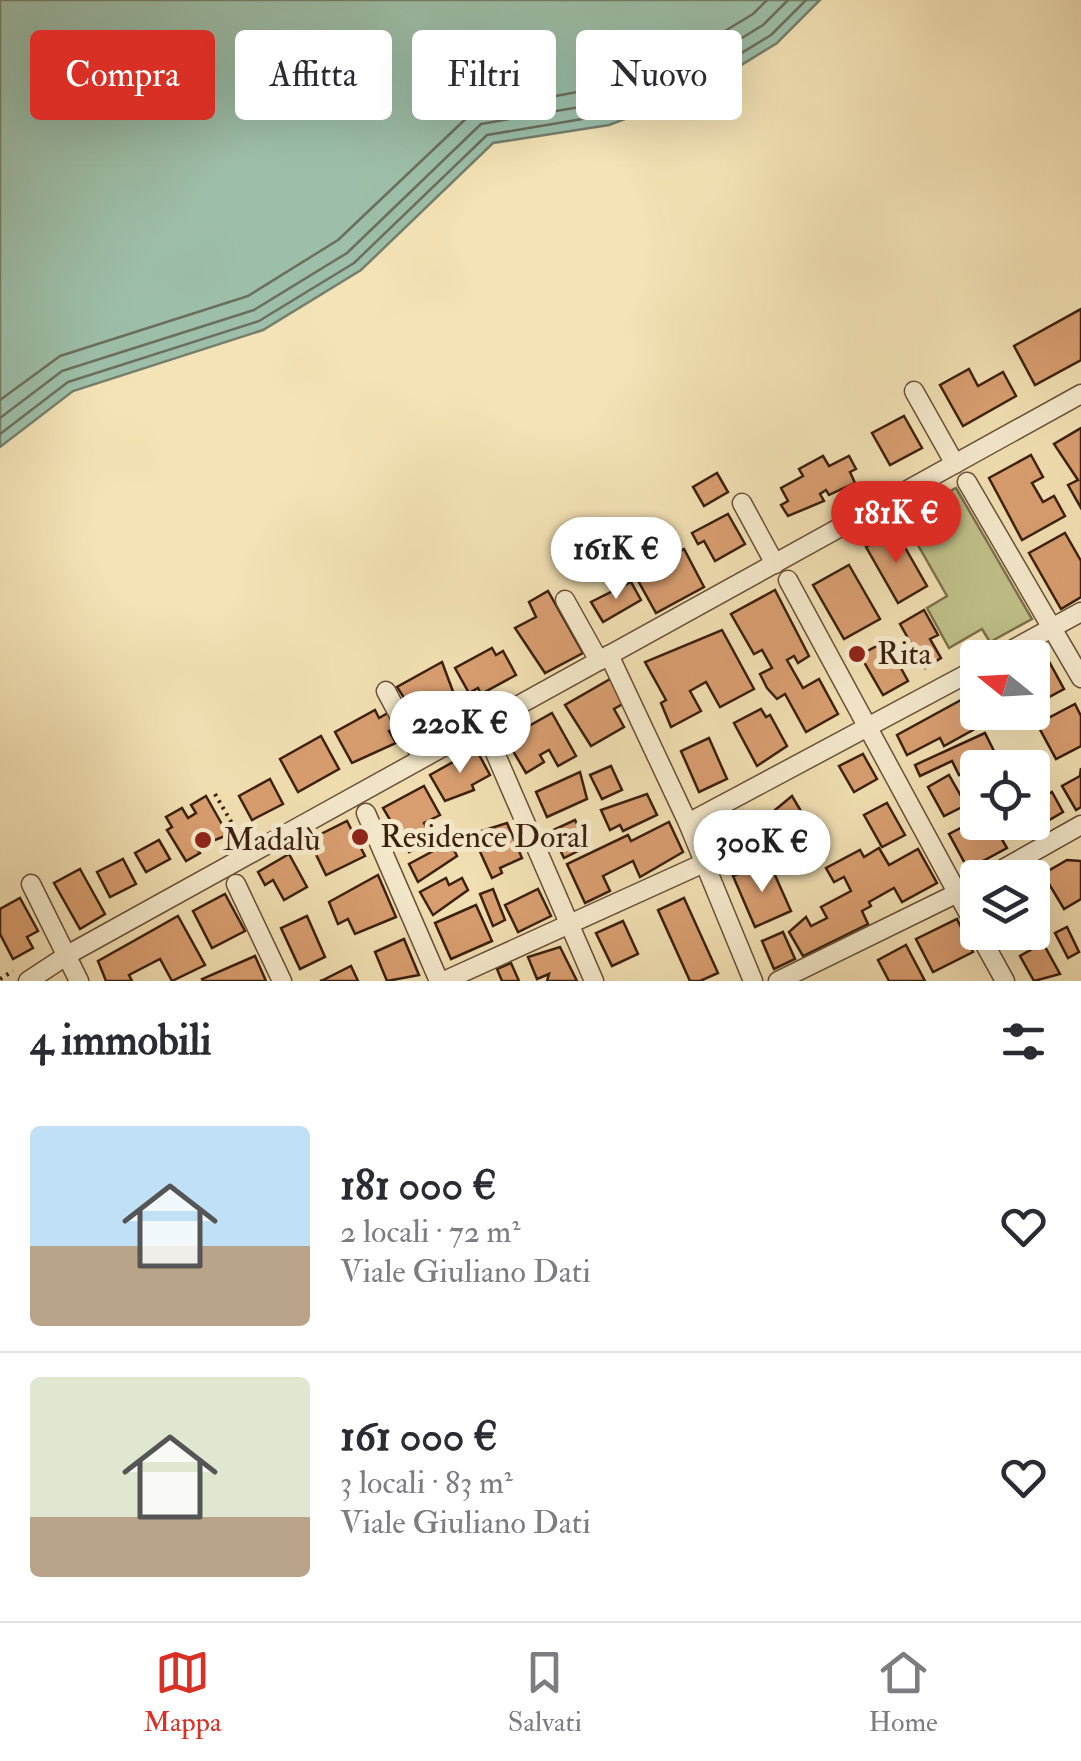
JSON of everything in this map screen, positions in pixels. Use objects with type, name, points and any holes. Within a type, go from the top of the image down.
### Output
[{"type":"street","points":[[914,390],[955,464]]},
{"type":"street","points":[[28,981],[69,954],[1081,394]]},
{"type":"street","points":[[967,482],[1081,678]]},
{"type":"street","points":[[742,503],[774,564]]},
{"type":"street","points":[[788,580],[960,898]]},
{"type":"street","points":[[564,600],[604,658],[688,823],[754,981]]},
{"type":"street","points":[[1030,640],[1081,612]]},
{"type":"street","points":[[688,823],[960,678]]},
{"type":"street","points":[[386,691],[422,758]]},
{"type":"street","points":[[482,725],[594,981]]},
{"type":"street","points":[[366,812],[442,981],[704,863]]},
{"type":"street","points":[[1019,860],[1081,825]]},
{"type":"street","points":[[31,884],[69,954],[79,981]]},
{"type":"street","points":[[236,884],[282,981]]},
{"type":"street","points":[[778,981],[958,894]]},
{"type":"street","points":[[988,950],[1004,981]]},
{"type":"path","points":[[215,794],[250,854]]},
{"type":"green space","points":[[956,488],[1032,619],[994,640],[989,640],[982,629],[949,648],[927,608],[947,596],[902,517]]},
{"type":"water","points":[[0,0],[820,0],[777,43],[742,65],[742,30],[576,30],[576,120],[622,120],[493,143],[361,270],[263,330],[73,391],[0,447]]},
{"type":"building","points":[[1081,309],[1081,360],[1035,385],[1014,346]]},
{"type":"building","points":[[969,369],[978,386],[1003,372],[1016,396],[963,426],[940,385]]},
{"type":"building","points":[[904,416],[922,448],[890,465],[872,433]]},
{"type":"building","points":[[1081,428],[1081,508],[1068,485],[1078,480],[1054,444]]},
{"type":"building","points":[[1031,455],[1043,477],[1032,483],[1043,502],[1054,496],[1065,516],[1022,540],[989,478]]},
{"type":"building","points":[[823,456],[829,466],[849,456],[856,469],[850,472],[855,483],[829,495],[826,490],[820,494],[824,501],[788,516],[781,505],[788,501],[781,488],[803,476],[799,469]]},
{"type":"building","points":[[717,473],[728,492],[704,506],[693,487]]},
{"type":"building","points":[[728,514],[745,544],[715,561],[704,541],[698,544],[692,533]]},
{"type":"building","points":[[895,530],[927,586],[898,603],[866,547]]},
{"type":"building","points":[[1065,533],[1081,561],[1081,597],[1061,609],[1029,553]]},
{"type":"building","points":[[651,546],[660,563],[684,549],[704,587],[656,613],[626,559]]},
{"type":"building","points":[[849,565],[880,619],[844,639],[813,585]]},
{"type":"building","points":[[631,582],[641,600],[603,622],[591,602]]},
{"type":"building","points":[[775,590],[809,656],[798,663],[794,656],[787,660],[803,688],[819,679],[838,714],[806,732],[785,694],[777,699],[767,688],[760,674],[772,668],[762,650],[754,654],[731,614]]},
{"type":"building","points":[[548,591],[583,653],[545,673],[515,628],[536,617],[529,602]]},
{"type":"building","points":[[924,610],[938,635],[930,639],[941,658],[925,668],[900,624]]},
{"type":"building","points":[[722,630],[754,689],[720,707],[706,682],[690,691],[701,711],[671,727],[661,703],[666,700],[645,662]]},
{"type":"building","points":[[886,641],[908,681],[883,695],[860,655]]},
{"type":"building","points":[[492,648],[496,655],[503,651],[516,675],[481,694],[478,688],[469,693],[455,668]]},
{"type":"building","points":[[442,662],[458,705],[422,725],[397,687]]},
{"type":"building","points":[[1050,663],[1064,689],[1050,697]]},
{"type":"building","points":[[612,678],[626,702],[614,709],[624,727],[591,746],[565,705]]},
{"type":"building","points":[[960,701],[960,730],[973,730],[944,746],[940,738],[907,755],[897,735]]},
{"type":"building","points":[[1075,704],[1081,716],[1081,746],[1056,759],[1040,730],[1050,730],[1050,717]]},
{"type":"building","points":[[761,709],[766,717],[770,715],[787,746],[757,766],[734,723]]},
{"type":"building","points":[[375,710],[379,718],[388,713],[396,728],[389,731],[396,743],[352,763],[335,732]]},
{"type":"building","points":[[552,713],[576,756],[558,766],[549,750],[540,755],[544,762],[526,773],[506,739]]},
{"type":"building","points":[[985,733],[994,750],[960,750],[959,775],[952,761],[920,776],[915,765]]},
{"type":"building","points":[[321,736],[339,769],[298,792],[280,759]]},
{"type":"building","points":[[709,738],[727,779],[699,792],[681,751]]},
{"type":"building","points":[[476,749],[490,775],[472,785],[474,790],[445,801],[430,775]]},
{"type":"building","points":[[863,754],[877,779],[854,792],[839,766]]},
{"type":"building","points":[[611,766],[622,790],[602,799],[590,775]]},
{"type":"building","points":[[1081,768],[1081,807],[1076,810],[1062,786],[1080,776]]},
{"type":"building","points":[[580,772],[587,799],[547,817],[536,792]]},
{"type":"building","points":[[949,775],[960,794],[960,808],[944,816],[928,787]]},
{"type":"building","points":[[270,779],[283,804],[252,820],[239,796]]},
{"type":"building","points":[[424,786],[440,815],[424,823],[433,839],[409,852],[383,808]]},
{"type":"building","points":[[1050,793],[1063,812],[1050,820]]},
{"type":"building","points":[[647,794],[657,815],[623,831],[620,825],[610,830],[601,810]]},
{"type":"building","points":[[206,796],[228,835],[196,847],[200,853],[186,861],[167,830],[172,827],[166,817],[182,808],[188,818],[196,813],[191,805]]},
{"type":"building","points":[[792,796],[824,850],[823,857],[799,870],[775,834],[779,832],[769,815]]},
{"type":"building","points":[[887,803],[905,835],[882,847],[864,815]]},
{"type":"building","points":[[575,820],[588,846],[564,858],[551,831]]},
{"type":"building","points":[[347,821],[365,856],[326,875],[309,840]]},
{"type":"building","points":[[669,822],[683,852],[640,877],[633,861],[603,876],[610,891],[585,903],[567,864],[628,835],[631,841]]},
{"type":"building","points":[[507,823],[522,858],[500,868],[502,873],[492,878],[472,834]]},
{"type":"building","points":[[738,826],[750,853],[728,863],[716,836]]},
{"type":"building","points":[[960,828],[960,840],[1002,840],[1007,848],[985,860],[963,860],[949,834]]},
{"type":"building","points":[[159,840],[170,859],[146,872],[135,853]]},
{"type":"building","points":[[450,842],[457,856],[418,882],[409,864]]},
{"type":"building","points":[[879,848],[889,865],[918,849],[937,883],[902,902],[894,888],[869,902],[871,906],[862,911],[868,924],[803,956],[789,932],[806,917],[811,926],[827,918],[821,907],[851,891],[844,877],[834,882],[826,868],[860,850],[864,857]]},
{"type":"building","points":[[289,854],[307,887],[284,900],[273,880],[265,885],[258,872]]},
{"type":"building","points":[[123,859],[136,884],[110,897],[97,872]]},
{"type":"building","points":[[1067,860],[1081,861],[1081,899],[1064,909],[1050,886],[1050,870]]},
{"type":"building","points":[[762,864],[767,876],[774,873],[791,911],[755,927],[733,876]]},
{"type":"building","points":[[80,869],[105,914],[80,929],[54,883]]},
{"type":"building","points":[[378,875],[396,917],[355,934],[348,919],[338,924],[329,902]]},
{"type":"building","points":[[446,878],[449,885],[462,878],[468,890],[433,915],[420,892]]},
{"type":"building","points":[[493,889],[505,920],[493,926],[480,894]]},
{"type":"building","points":[[538,889],[551,916],[518,932],[505,905]]},
{"type":"building","points":[[225,894],[245,931],[212,948],[193,911]]},
{"type":"building","points":[[20,898],[38,931],[27,937],[33,948],[13,959],[0,934],[0,909]]},
{"type":"building","points":[[684,898],[718,973],[700,981],[690,981],[658,910]]},
{"type":"building","points":[[476,905],[492,941],[451,959],[435,923]]},
{"type":"building","points":[[178,916],[205,965],[172,981],[160,959],[129,975],[132,981],[106,981],[98,961]]},
{"type":"building","points":[[307,916],[325,957],[300,969],[281,928]]},
{"type":"building","points":[[957,919],[960,950],[973,952],[933,972],[916,939]]},
{"type":"building","points":[[623,921],[638,954],[612,966],[596,933]]},
{"type":"building","points":[[1067,927],[1079,952],[1068,958],[1055,933]]},
{"type":"building","points":[[783,932],[795,959],[774,969],[762,941]]},
{"type":"building","points":[[404,939],[419,975],[387,981],[375,952]]},
{"type":"building","points":[[906,945],[925,981],[889,981],[878,960]]},
{"type":"building","points":[[560,947],[577,981],[547,981],[549,974],[537,979],[528,957]]},
{"type":"building","points":[[1031,950],[1047,950],[1060,974],[1034,981],[1020,956]]},
{"type":"building","points":[[255,956],[266,981],[202,979]]},
{"type":"building","points":[[511,963],[519,981],[502,981],[497,969]]},
{"type":"building","points":[[351,966],[358,981],[320,981],[323,980]]},
{"type":"place","name":"Rita","points":[[857,654]]},
{"type":"place","name":"Residence Doral","points":[[360,837]]},
{"type":"place","name":"Madalù","points":[[203,840]]}]
